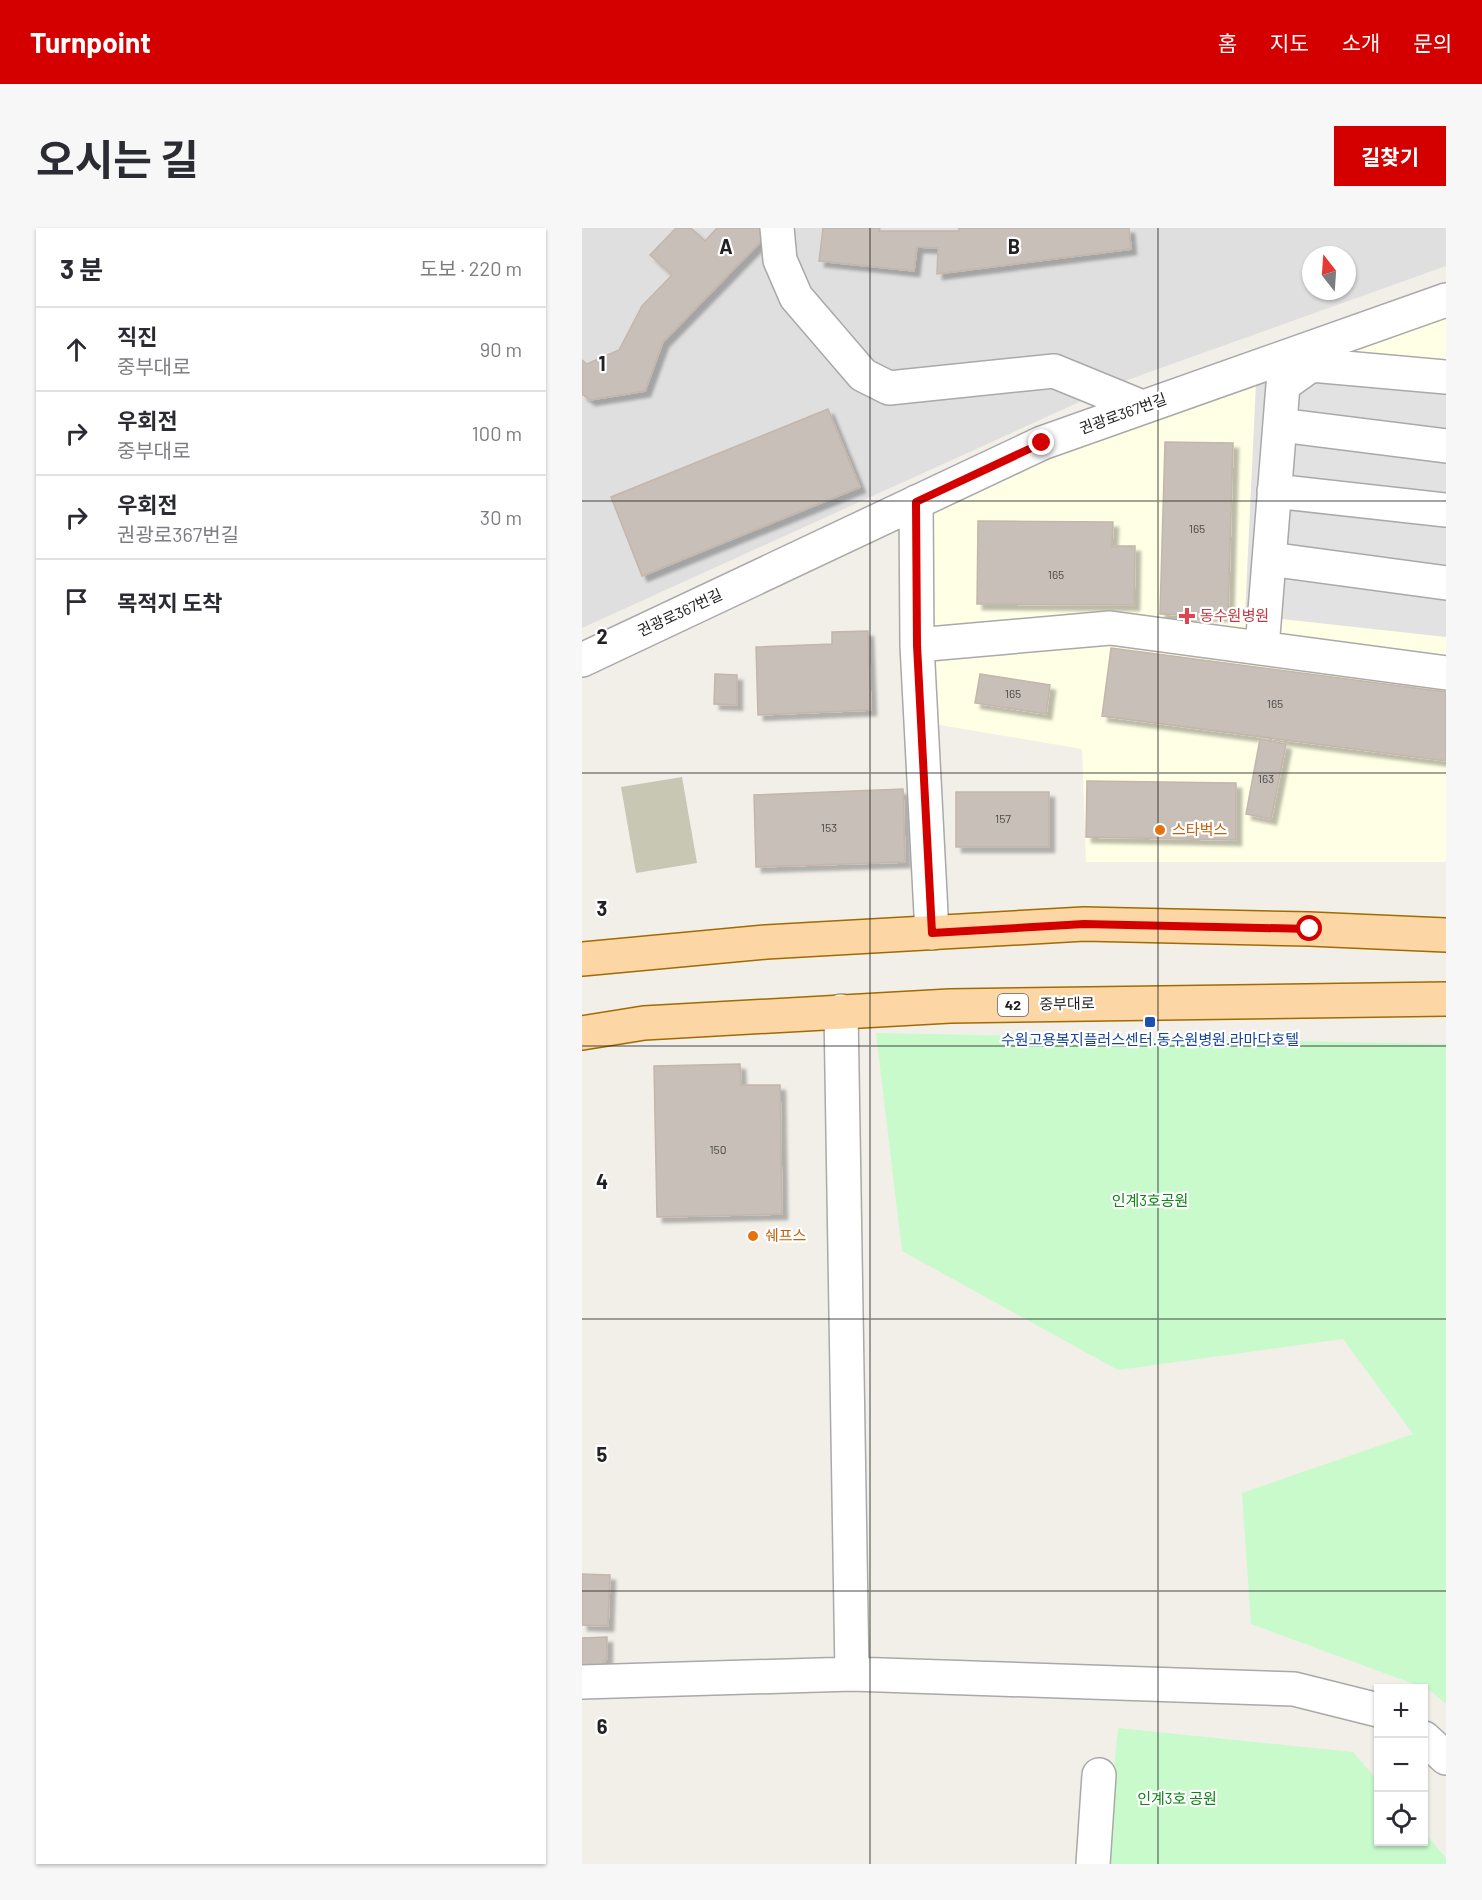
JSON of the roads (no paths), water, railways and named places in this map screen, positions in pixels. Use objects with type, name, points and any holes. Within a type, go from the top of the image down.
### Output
[{"type":"main road","points":[[582,959],[766,942],[1084,924],[1310,929],[1446,935]]},
{"type":"main road","name":"중부대로","points":[[582,1033],[644,1023],[961,1006],[1446,999]]},
{"type":"street","points":[[777,228],[780,260],[796,297],[863,375],[889,388],[1054,371],[1142,407]]},
{"type":"street","name":"권광로367번길","points":[[582,660],[1042,443],[1446,300]]},
{"type":"street","points":[[1262,648],[1283,385],[1311,365],[1446,377]]},
{"type":"street","points":[[1280,425],[1446,446]]},
{"type":"street","points":[[1275,491],[1446,510]]},
{"type":"street","points":[[916,502],[917,645],[932,933]]},
{"type":"street","points":[[1270,559],[1446,583]]},
{"type":"street","points":[[917,645],[1110,628],[1446,673]]},
{"type":"street","points":[[841,1011],[852,1674]]},
{"type":"street","points":[[582,1682],[852,1674],[1294,1689],[1374,1709]]},
{"type":"street","points":[[1428,1742],[1446,1758]]},
{"type":"street","points":[[1093,1864],[1099,1775]]},
{"type":"place","name":"동수원병원","points":[[1187,616]]},
{"type":"place","name":"스타벅스","points":[[1160,830]]},
{"type":"place","name":"수원고용복지플러스센터.동수원병원.라마다호텔","points":[[1150,1022]]},
{"type":"place","name":"쉐프스","points":[[753,1236]]},
{"type":"park label","name":"인계3호공원","points":[[1150,1201]]},
{"type":"park label","name":"인계3호 공원","points":[[1177,1799]]}]
